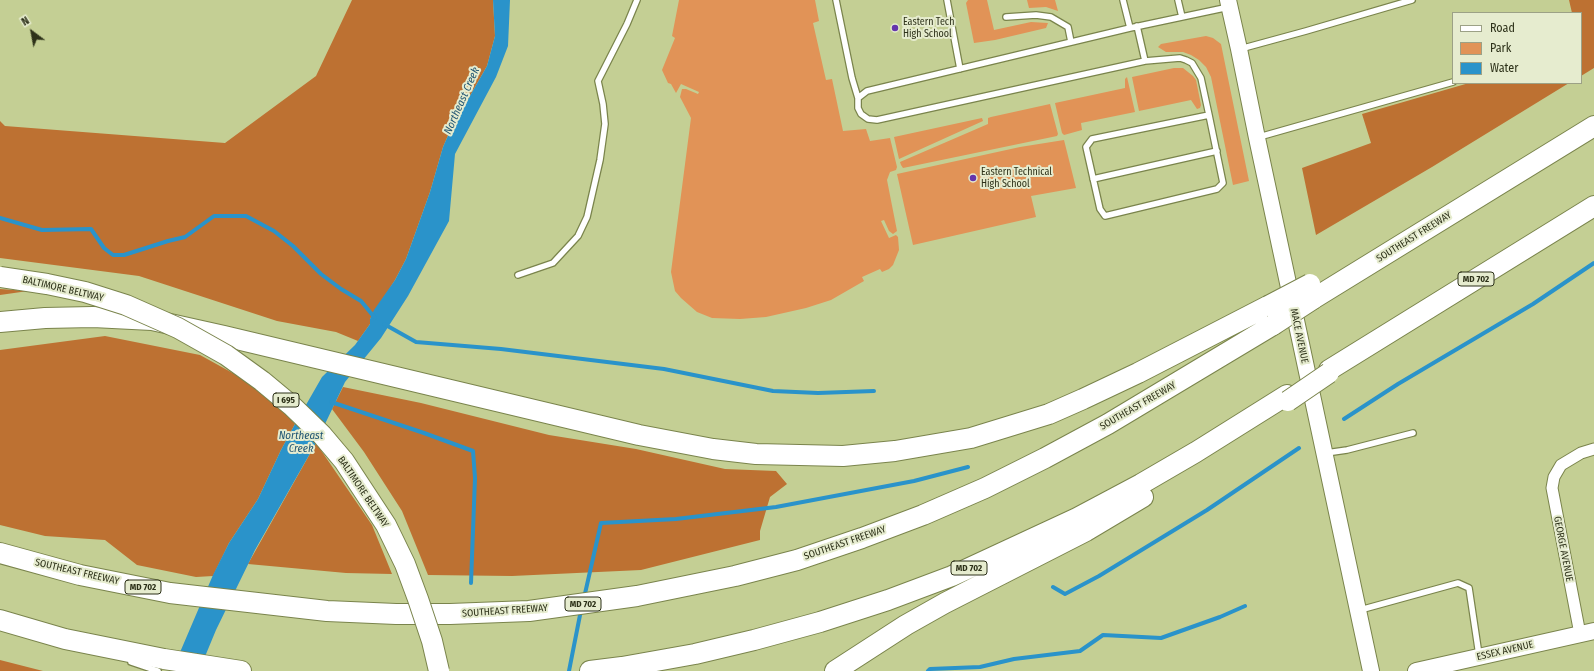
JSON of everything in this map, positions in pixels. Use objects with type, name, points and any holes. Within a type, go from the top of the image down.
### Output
[{"type":"highway","points":[[0,322],[45,318],[93,317],[152,320],[639,435],[713,449],[756,454],[800,456],[843,456],[895,451],[963,439],[1030,420],[1083,399],[1138,373],[1268,306],[1312,292],[1470,203],[1594,126]]},
{"type":"highway","name":"MD 702","points":[[590,671],[695,654],[791,630],[888,600],[952,576],[1077,518],[1141,484],[1288,398],[1358,352],[1594,206]]},
{"type":"highway","name":"BALTIMORE BELTWAY","points":[[0,278],[47,284],[85,292],[126,305],[178,328],[226,355],[262,381],[292,406],[322,435],[344,462],[386,525],[405,564],[418,599],[432,641],[438,671]]},
{"type":"highway","name":"SOUTHEAST FREEWAY","points":[[0,554],[80,575],[170,593],[327,611],[396,614],[450,614],[529,610],[637,596],[735,576],[797,560],[862,538],[937,509],[1045,458],[1108,424],[1272,325],[1312,292]]},
{"type":"highway","points":[[835,671],[900,629],[945,603],[1086,531],[1202,462],[1288,398]]},
{"type":"highway","points":[[0,620],[65,639],[164,659],[241,671]]},
{"type":"main road","name":"MACE AVENUE","points":[[1228,3],[1371,671]]},
{"type":"main road","name":"ESSEX AVENUE","points":[[1416,671],[1587,633]]},
{"type":"street","name":"GEORGE AVENUE","points":[[1587,633],[1552,494],[1554,477],[1561,465],[1581,453],[1594,449]]},
{"type":"lane","points":[[518,275],[553,263],[578,236],[587,217],[600,160],[605,124],[603,104],[598,81],[627,24],[637,0]]},
{"type":"lane","points":[[836,0],[852,78],[858,98],[858,108],[861,114],[868,119],[877,120],[1146,61],[1180,58],[1192,63],[1202,78],[1223,183],[1217,189],[1105,216],[1100,209],[1086,147],[1092,139],[1209,115]]},
{"type":"lane","points":[[947,0],[960,69]]},
{"type":"lane","points":[[1123,0],[1130,28]]},
{"type":"lane","points":[[1178,0],[1182,17]]},
{"type":"lane","points":[[1239,49],[1412,0]]},
{"type":"lane","points":[[858,98],[867,91],[1137,26],[1182,17],[1228,3]]},
{"type":"lane","points":[[1006,17],[1036,15],[1051,17],[1068,27],[1071,42]]},
{"type":"lane","points":[[1137,26],[1146,61]]},
{"type":"lane","points":[[1257,138],[1452,82]]},
{"type":"lane","points":[[1093,180],[1217,151]]},
{"type":"lane","points":[[1324,453],[1347,450],[1413,433]]},
{"type":"lane","points":[[1358,611],[1458,583],[1470,588],[1479,657]]},
{"type":"lane","points":[[65,639],[115,656]]},
{"type":"lane","points":[[122,659],[158,671]]},
{"type":"green space","points":[[679,0],[815,0],[819,21],[813,23],[826,80],[832,79],[843,131],[866,129],[870,141],[890,138],[897,167],[896,170],[890,172],[887,180],[897,231],[893,234],[889,231],[884,220],[881,221],[889,238],[896,235],[898,237],[899,250],[893,265],[889,269],[882,272],[880,269],[862,277],[864,281],[831,300],[806,308],[766,317],[740,319],[712,318],[697,312],[675,291],[671,272],[691,118],[680,97],[682,89],[698,94],[699,92],[681,84],[676,93],[671,84],[668,83],[662,70],[675,38],[672,36]]},
{"type":"green space","points":[[968,0],[987,0],[994,30],[1031,22],[1048,23],[1046,28],[995,40],[974,43],[966,3]]},
{"type":"green space","points":[[1027,0],[1055,0],[1058,11],[1046,7],[1029,8]]},
{"type":"green space","points":[[1206,36],[1213,38],[1221,44],[1249,181],[1233,185],[1211,77],[1206,67],[1191,55],[1183,52],[1166,52],[1158,47],[1161,44]]},
{"type":"green space","points":[[1174,68],[1183,68],[1196,80],[1201,105],[1200,108],[1197,109],[1191,100],[1139,111],[1132,77]]},
{"type":"green space","points":[[1127,77],[1135,112],[1081,123],[1082,130],[1064,135],[1062,133],[1055,103],[1125,88],[1125,79]]},
{"type":"green space","points":[[1050,104],[1058,134],[1057,136],[903,168],[901,165],[900,162],[988,124],[988,118]]},
{"type":"green space","points":[[982,118],[983,121],[899,159],[894,137]]},
{"type":"green space","points":[[1064,140],[1076,188],[1031,196],[1036,217],[913,245],[897,174],[1020,147]]},
{"type":"shaded area","points":[[352,0],[493,0],[495,36],[487,66],[450,131],[443,147],[430,192],[406,259],[395,280],[370,319],[370,324],[358,341],[336,332],[277,321],[139,276],[0,258],[0,121],[5,126],[225,143],[316,76]]},
{"type":"shaded area","points":[[1569,0],[1594,0],[1594,68],[1582,75],[1582,12],[1572,12]]},
{"type":"shaded area","points":[[1466,84],[1567,84],[1432,167],[1316,235],[1302,168],[1371,143],[1362,114]]},
{"type":"shaded area","points":[[0,289],[28,291],[0,295]]},
{"type":"shaded area","points":[[105,336],[200,355],[258,387],[295,424],[258,499],[229,543],[213,576],[196,577],[137,565],[105,540],[45,536],[0,525],[0,350]]},
{"type":"shaded area","points":[[343,387],[421,403],[549,435],[636,449],[725,469],[776,471],[787,484],[770,497],[760,531],[760,540],[641,570],[512,576],[428,575],[402,511],[364,452],[332,409]]},
{"type":"shaded area","points":[[316,443],[372,525],[392,574],[346,573],[248,564]]},
{"type":"shaded area","points":[[0,660],[43,671],[0,671]]},
{"type":"water","name":"Northeast Creek","points":[[493,0],[510,0],[508,46],[496,77],[455,154],[449,221],[408,296],[381,338],[345,382],[316,443],[255,550],[216,630],[199,671],[172,671],[213,575],[229,543],[258,499],[295,424],[322,377],[355,345],[370,324],[370,319],[374,310],[395,280],[406,259],[430,192],[443,147],[450,131],[487,66],[495,36]]},
{"type":"waterway","points":[[0,218],[42,230],[91,229],[104,248],[113,255],[124,255],[185,237],[214,216],[246,216],[274,231],[293,246],[321,274],[341,289],[361,301],[375,318]]},
{"type":"waterway","points":[[1344,419],[1398,384],[1533,304],[1594,263]]},
{"type":"waterway","points":[[384,324],[416,342],[501,349],[664,369],[773,391],[818,393],[874,391]]},
{"type":"waterway","points":[[331,402],[473,451],[475,478],[471,583]]},
{"type":"waterway","points":[[1053,587],[1065,594],[1099,576],[1207,510],[1299,448]]},
{"type":"waterway","points":[[584,598],[601,523],[676,519],[776,507],[914,481],[968,467]]},
{"type":"waterway","points":[[928,671],[930,669],[980,667],[1014,659],[1080,651],[1103,635],[1161,638],[1220,617],[1245,606]]},
{"type":"waterway","points":[[569,671],[581,610]]},
{"type":"place","name":"Eastern Tech High School","points":[[895,28]]},
{"type":"place","name":"Eastern Technical High School","points":[[973,178]]}]
